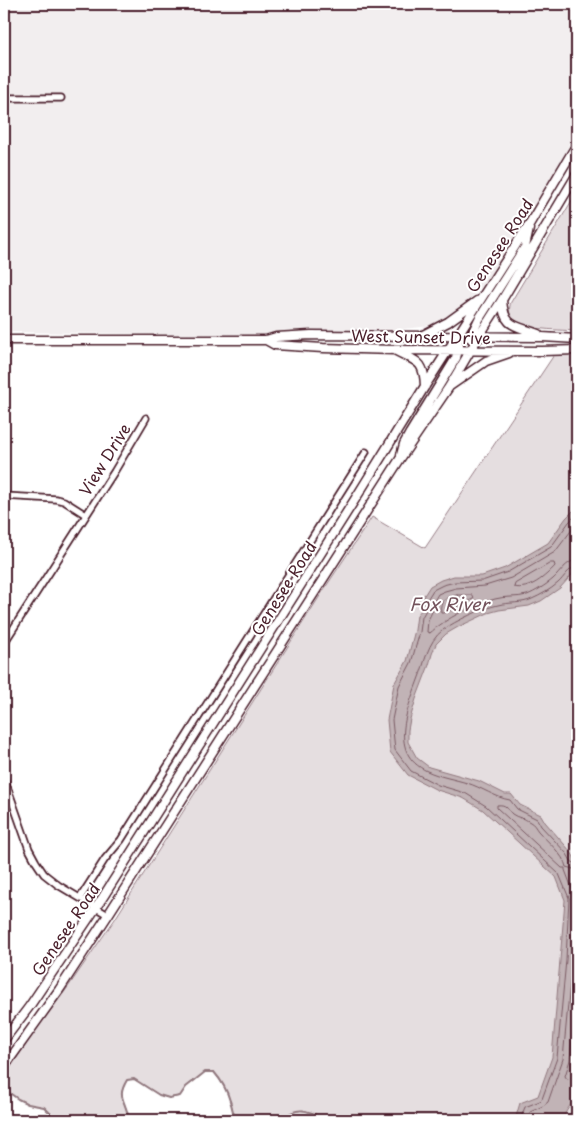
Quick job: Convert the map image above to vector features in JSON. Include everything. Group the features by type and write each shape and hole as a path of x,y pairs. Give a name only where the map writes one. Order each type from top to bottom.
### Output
{"main road":[{"name":"Genesee Road","path":"4,1040 29,1007 96,908 530,223 577,144"},
{"name":"Genesee Road","path":"4,1067 59,990 400,459 449,387 471,350 474,336 502,300 577,174"},
{"path":"474,336 479,319 525,247 530,223"},
{"path":"422,335 448,322 481,298"},
{"path":"502,300 503,311 507,321 542,336"},
{"name":"West Sunset Drive","path":"4,340 266,340 276,337 311,335 542,336 577,339"},
{"path":"400,459 404,444 452,366 458,350 459,340 457,336"},
{"name":"West Sunset Drive","path":"266,340 275,345 324,348 577,350"},
{"path":"395,350 420,364 424,373 425,386"},
{"path":"449,387 486,361 518,350"}],"street":[{"path":"4,98 60,98"},
{"name":"View Drive","path":"4,643 114,472 146,418"},
{"name":"Genesee Road","path":"80,898 105,859 121,840 366,452"},
{"path":"4,496 56,499 64,501 86,516"},
{"path":"4,778 30,849 44,874 58,885 108,915"}],"shaded area":[{"path":"4,4 577,4 577,132 558,168 488,280 456,313 441,322 422,327 376,332 306,334 4,332"},
{"path":"577,192 577,331 544,329 519,324 511,317 509,309 511,302"},
{"path":"577,353 577,1120 322,1120 320,1116 303,1110 293,1112 278,1120 237,1120 227,1093 214,1072 205,1072 186,1087 180,1096 169,1098 159,1095 134,1079 127,1080 122,1090 122,1098 128,1115 124,1120 57,1120 44,1107 28,1104 4,1089 4,1077 115,919 372,517 425,548 554,355"}],"water":[{"name":"Fox River","path":"577,507 577,569 560,588 541,601 529,606 488,613 446,634 436,644 432,654 416,699 408,730 408,742 417,758 429,767 479,781 505,794 511,794 520,805 541,815 577,862 577,1090 574,1099 561,1120 515,1120 520,1103 538,1096 552,1057 565,900 556,877 483,810 463,798 437,790 408,775 390,752 387,720 394,684 407,661 417,615 422,609 423,597 430,586 454,576 482,576 505,568 548,543 566,518"}],"waterway":[{"path":"124,1120 128,1115 122,1098 122,1090 127,1080 134,1079 159,1095 169,1098 180,1096 186,1087 205,1072 214,1072 221,1082 237,1120"},
{"path":"4,1089 28,1104 44,1107 57,1120"},
{"path":"278,1120 298,1111 307,1111 317,1115 322,1120"}]}
